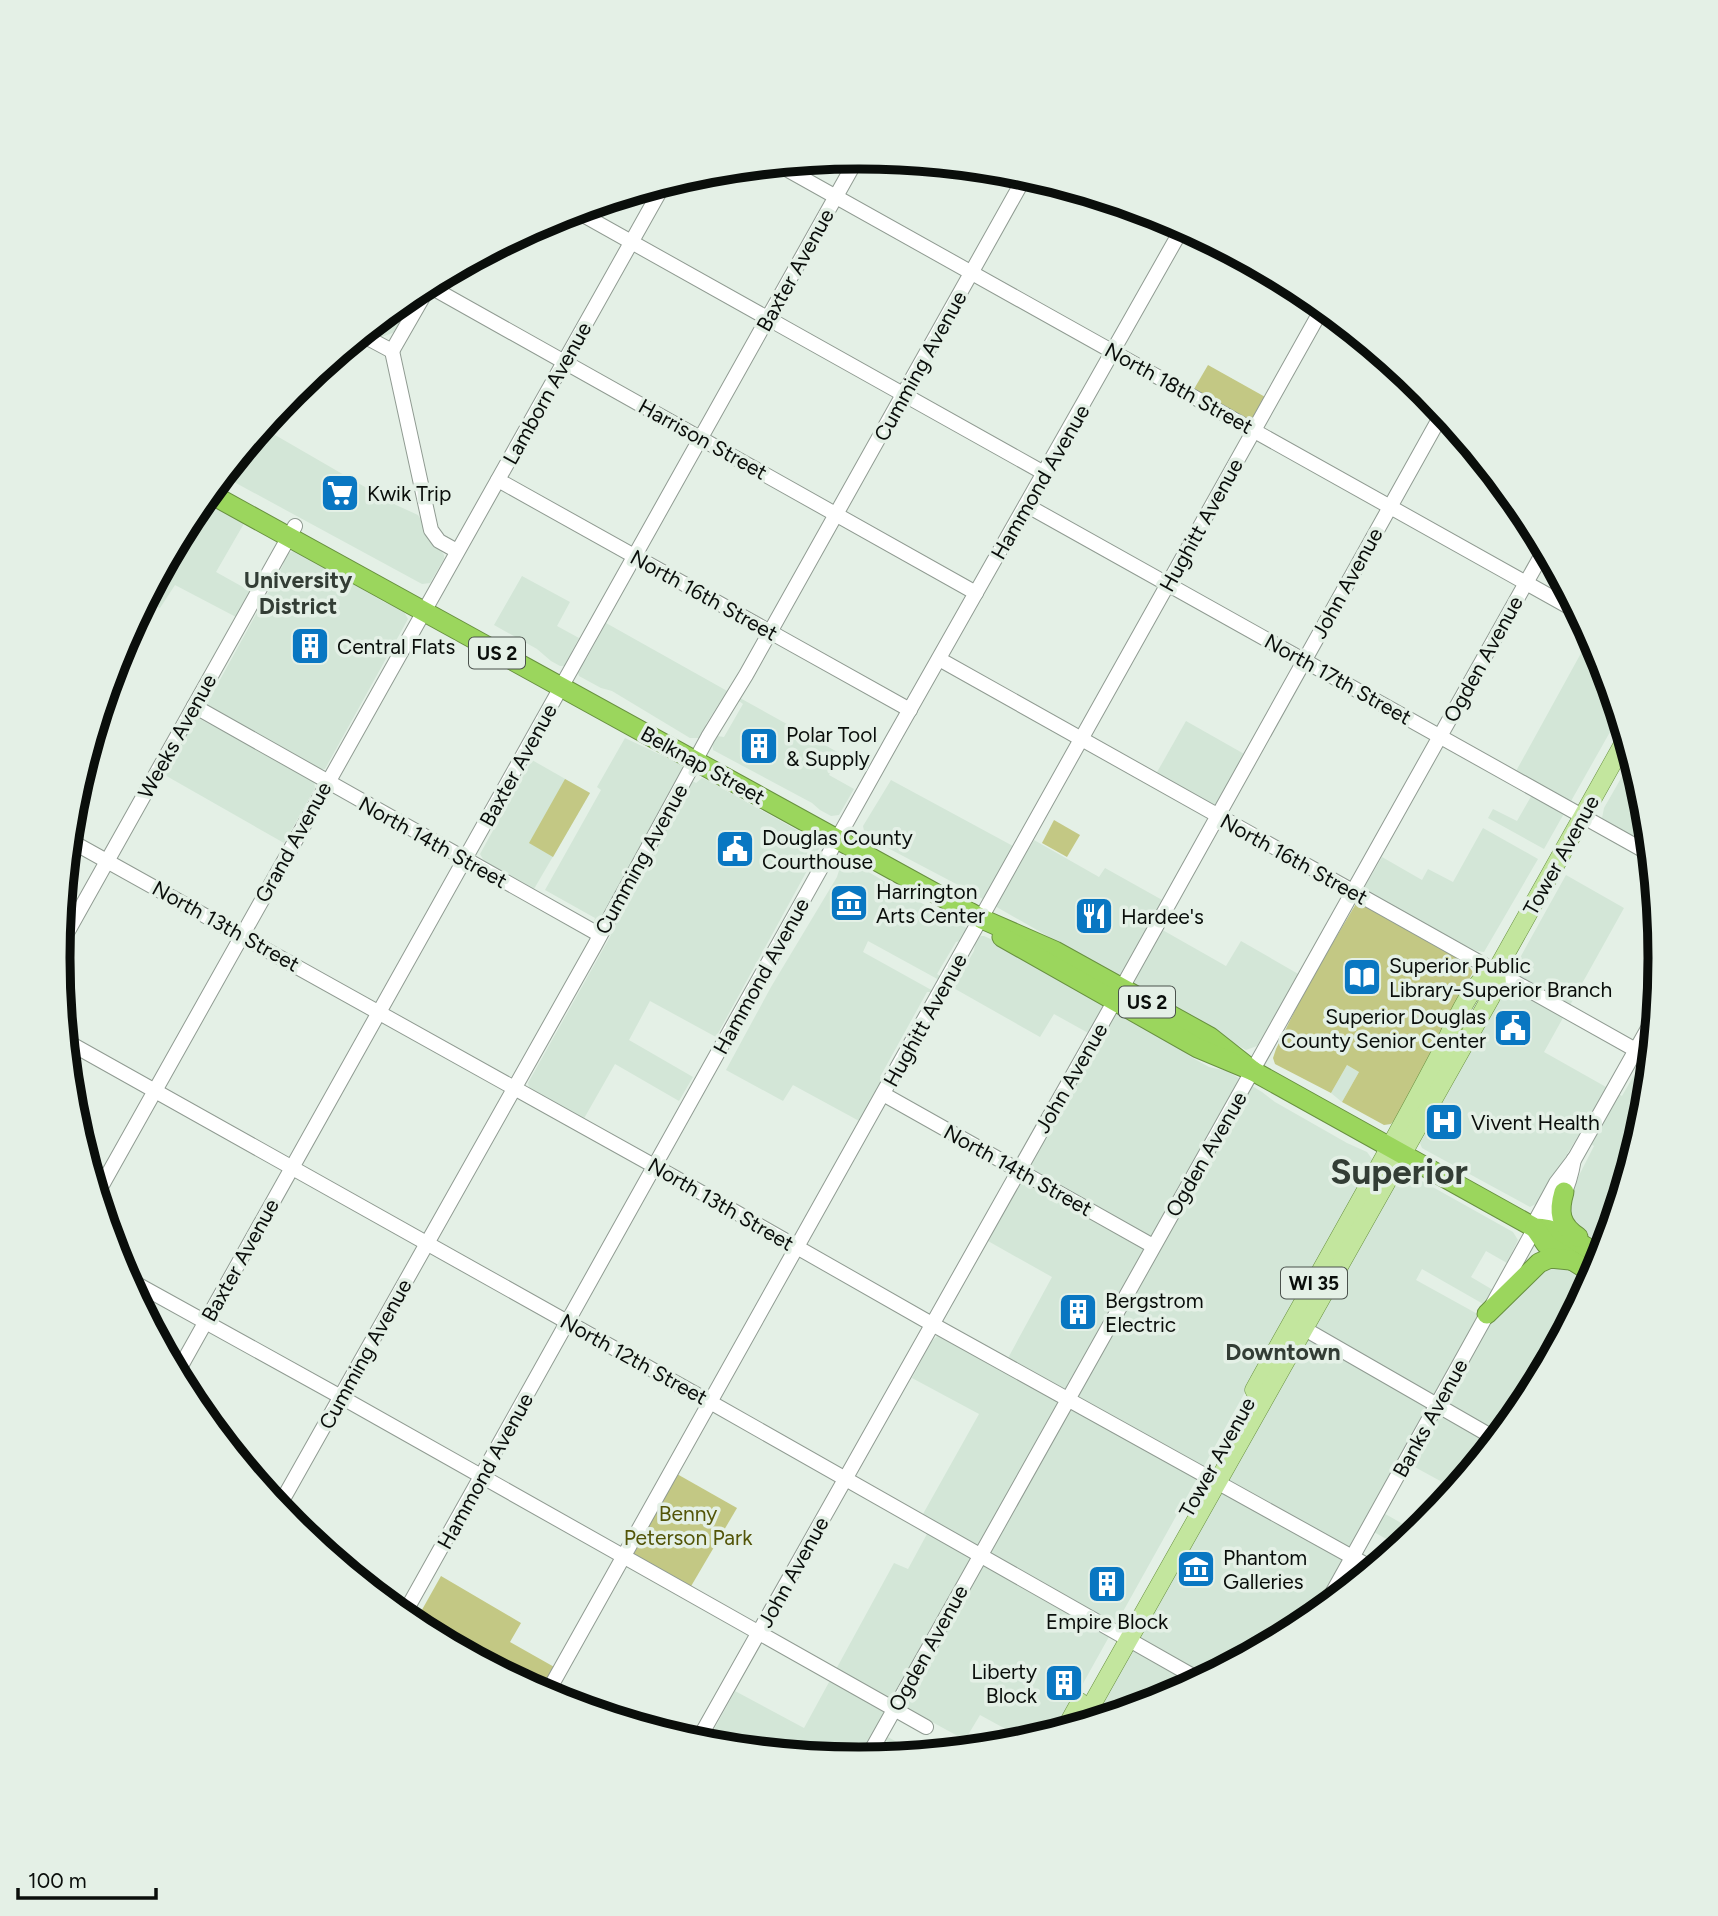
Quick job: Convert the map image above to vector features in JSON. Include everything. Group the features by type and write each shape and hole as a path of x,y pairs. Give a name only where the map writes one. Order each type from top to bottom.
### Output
{"highway":[{"name":"Belknap Street","path":"226,487 292,531 425,607 556,674 566,687 695,760 982,919 1047,947 1118,995 1210,1037 1253,1071 1535,1228"},
{"name":"Belknap Street","path":"219,498 292,531"},
{"path":"1564,1192 1560,1212 1563,1222 1593,1247"},
{"name":"US 2","path":"1535,1228 1554,1230 1592,1249"},
{"name":"US 2","path":"1535,1228 1544,1242 1584,1268"},
{"path":"1487,1314 1539,1263 1554,1258 1570,1260"}],"main road":[{"name":"Tower Avenue","path":"1086,1713 1123,1637 1211,1478 1317,1276 1496,989 1496,971 1620,750"},
{"name":"Tower Avenue","path":"1211,1478 1303,1328 1395,1150"},
{"path":"1303,1328 1300,1320 1313,1295 1317,1276"},
{"name":"Tower Avenue","path":"1072,1717 1123,1637"}],"street":[{"name":"Baxter Avenue","path":"183,1363 464,859 566,687 634,556 851,169"},
{"name":"North 18th Street","path":"793,172 1565,605"},
{"name":"Cumming Avenue","path":"284,1497 515,1088 695,760 770,632 1020,186"},
{"name":"Lamborn Avenue","path":"425,607 658,195"},
{"path":"588,217 1044,473"},
{"name":"Hammond Avenue","path":"409,1605 1178,237"},
{"name":"Harrison Street","path":"440,290 976,593"},
{"path":"419,303 392,351 431,530 439,541 457,551"},
{"name":"Hughitt Avenue","path":"552,1685 1318,317"},
{"path":"370,339 392,351"},
{"name":"John Avenue","path":"703,1732 1437,422"},
{"name":"North 16th Street","path":"498,480 910,710"},
{"name":"North 17th Street","path":"1027,505 1640,849"},
{"name":"Weeks Avenue","path":"71,925 292,531"},
{"name":"Ogden Avenue","path":"873,1746 1539,559"},
{"name":"Grand Avenue","path":"103,1183 425,607"},
{"name":"North 16th Street","path":"939,659 1642,1053"},
{"name":"North 14th Street","path":"194,706 600,935"},
{"name":"North 13th Street","path":"79,845 1364,1564"},
{"name":"Banks Avenue","path":"1336,1586 1535,1228 1537,1218 1553,1188 1574,1158 1643,1036"},
{"name":"North 12th Street","path":"76,1046 1190,1674"},
{"name":"North 14th Street","path":"883,1094 1153,1246"},
{"name":"Banks Avenue","path":"1535,1228 1548,1221 1572,1175 1574,1158"},
{"path":"142,1287 926,1727"},
{"path":"1303,1328 1488,1434"}],"shaded area":[{"path":"407,312 395,332 379,338 374,336"},
{"path":"271,433 418,515 444,555 430,583 422,584 231,480"},
{"path":"215,503 246,520 216,572 250,591 236,617 175,585 160,608 154,606 146,621 176,563"},
{"path":"295,550 384,602 403,610 408,619 325,769 320,769 205,707 283,565 285,555"},
{"path":"522,576 570,602 557,626 579,638 565,666 551,661 537,649 494,625"},
{"path":"606,623 729,692 706,724 702,738 690,738 612,691 579,676 577,670 587,658"},
{"path":"1584,647 1613,727 1544,849 1488,818 1493,809 1517,821 1537,786 1515,773"},
{"path":"740,698 841,754 829,775 854,789 839,815 831,816 713,750 712,741 717,736 724,737 743,704 739,701"},
{"path":"196,717 314,780 315,788 284,843 163,774"},
{"path":"1186,721 1246,755 1215,806 1156,774"},
{"path":"625,738 680,764 684,769 682,775 696,783 702,778 707,780 815,840 820,847 716,1037 650,1001 629,1040 693,1077 679,1101 615,1064 582,1122 530,1092 528,1083 611,935 593,924 595,918 545,890 601,790 597,787"},
{"path":"532,760 590,793 534,889 484,861 480,854"},
{"path":"1625,771 1639,842 1602,818 1604,808"},
{"path":"891,780 1026,853 1034,840 1099,877 1105,868 1164,901 1152,924 1226,966 1241,941 1300,975 1257,1046 1246,1050 960,886 865,836 863,826"},
{"path":"1483,828 1538,859 1484,952 1442,934 1363,890 1382,857 1422,880 1428,869 1453,882"},
{"path":"848,860 942,915 963,924 968,931 963,940 956,942 937,974 943,978 941,981 868,941 863,952 935,992 927,992 880,1077 885,1080 861,1122 793,1085 783,1101 726,1070 771,987 837,877 841,864"},
{"path":"1566,875 1624,908 1544,1052 1622,1096 1640,1068 1621,1162 1596,1240 1569,1223 1567,1199 1594,1146 1578,1136 1538,1203 1530,1207 1422,1148 1420,1143 1502,996 1508,989 1520,992 1526,980 1518,975 1516,965"},
{"path":"981,936 995,941 1014,955 1102,1003 1104,1008 1090,1034 1054,1014 1040,1037 950,986 957,980 974,951 976,939"},
{"path":"1119,1013 1209,1067 1227,1071 1275,1102 1367,1152 1372,1164 1063,1720 1012,1732 980,1715 964,1740 892,1700 875,1730 903,1745 807,1745 712,1733 735,1691 804,1728 894,1563 908,1569 934,1521 923,1514 979,1414 912,1378 931,1342 938,1335 1001,1371 1052,1277 988,1241 1112,1016"},
{"path":"1347,1065 1359,1072 1342,1102 1331,1093"},
{"path":"1405,1174 1413,1176 1513,1232 1518,1240 1507,1263 1486,1251 1471,1277 1493,1290 1485,1305 1422,1269 1416,1280 1492,1322 1503,1305 1538,1269 1558,1265 1580,1278 1542,1353 1485,1438 1446,1484 1400,1459 1373,1507 1406,1526 1390,1541 1363,1526 1342,1562 1356,1570 1339,1584 1254,1641 1208,1666 1161,1687 1096,1710 1398,1177"}],"green space":[{"path":"1208,365 1267,398 1253,420 1194,389"},
{"path":"565,779 590,793 553,857 529,843"},
{"path":"1054,820 1080,835 1067,857 1042,843"},
{"path":"1357,902 1466,963 1473,972 1397,1117 1391,1124 1384,1125 1342,1102 1359,1072 1347,1065 1331,1093 1275,1064 1273,1058 1306,988"},
{"name":"Benny Peterson Park","path":"677,1474 737,1508 690,1588 634,1556"},
{"path":"441,1576 521,1623 510,1642 556,1668 548,1683 464,1641 420,1613"}],"place":[{"name":"Kwik Trip","path":"340,493"},
{"name":"Central Flats","path":"310,646"},
{"name":"Polar Tool & Supply","path":"759,746"},
{"name":"Douglas County Courthouse","path":"735,849"},
{"name":"Harrington Arts Center","path":"849,903"},
{"name":"Hardee's","path":"1094,916"},
{"name":"Superior Public Library-Superior Branch","path":"1362,977"},
{"name":"Superior Douglas County Senior Center","path":"1513,1028"},
{"name":"Vivent Health","path":"1444,1122"},
{"name":"Bergstrom Electric","path":"1078,1312"},
{"name":"Phantom Galleries","path":"1196,1569"},
{"name":"Empire Block","path":"1107,1584"},
{"name":"Liberty Block","path":"1064,1683"}],"district":[{"name":"University District","path":"298,593"},
{"name":"Superior","path":"1399,1172"},
{"name":"Downtown","path":"1283,1352"}]}
